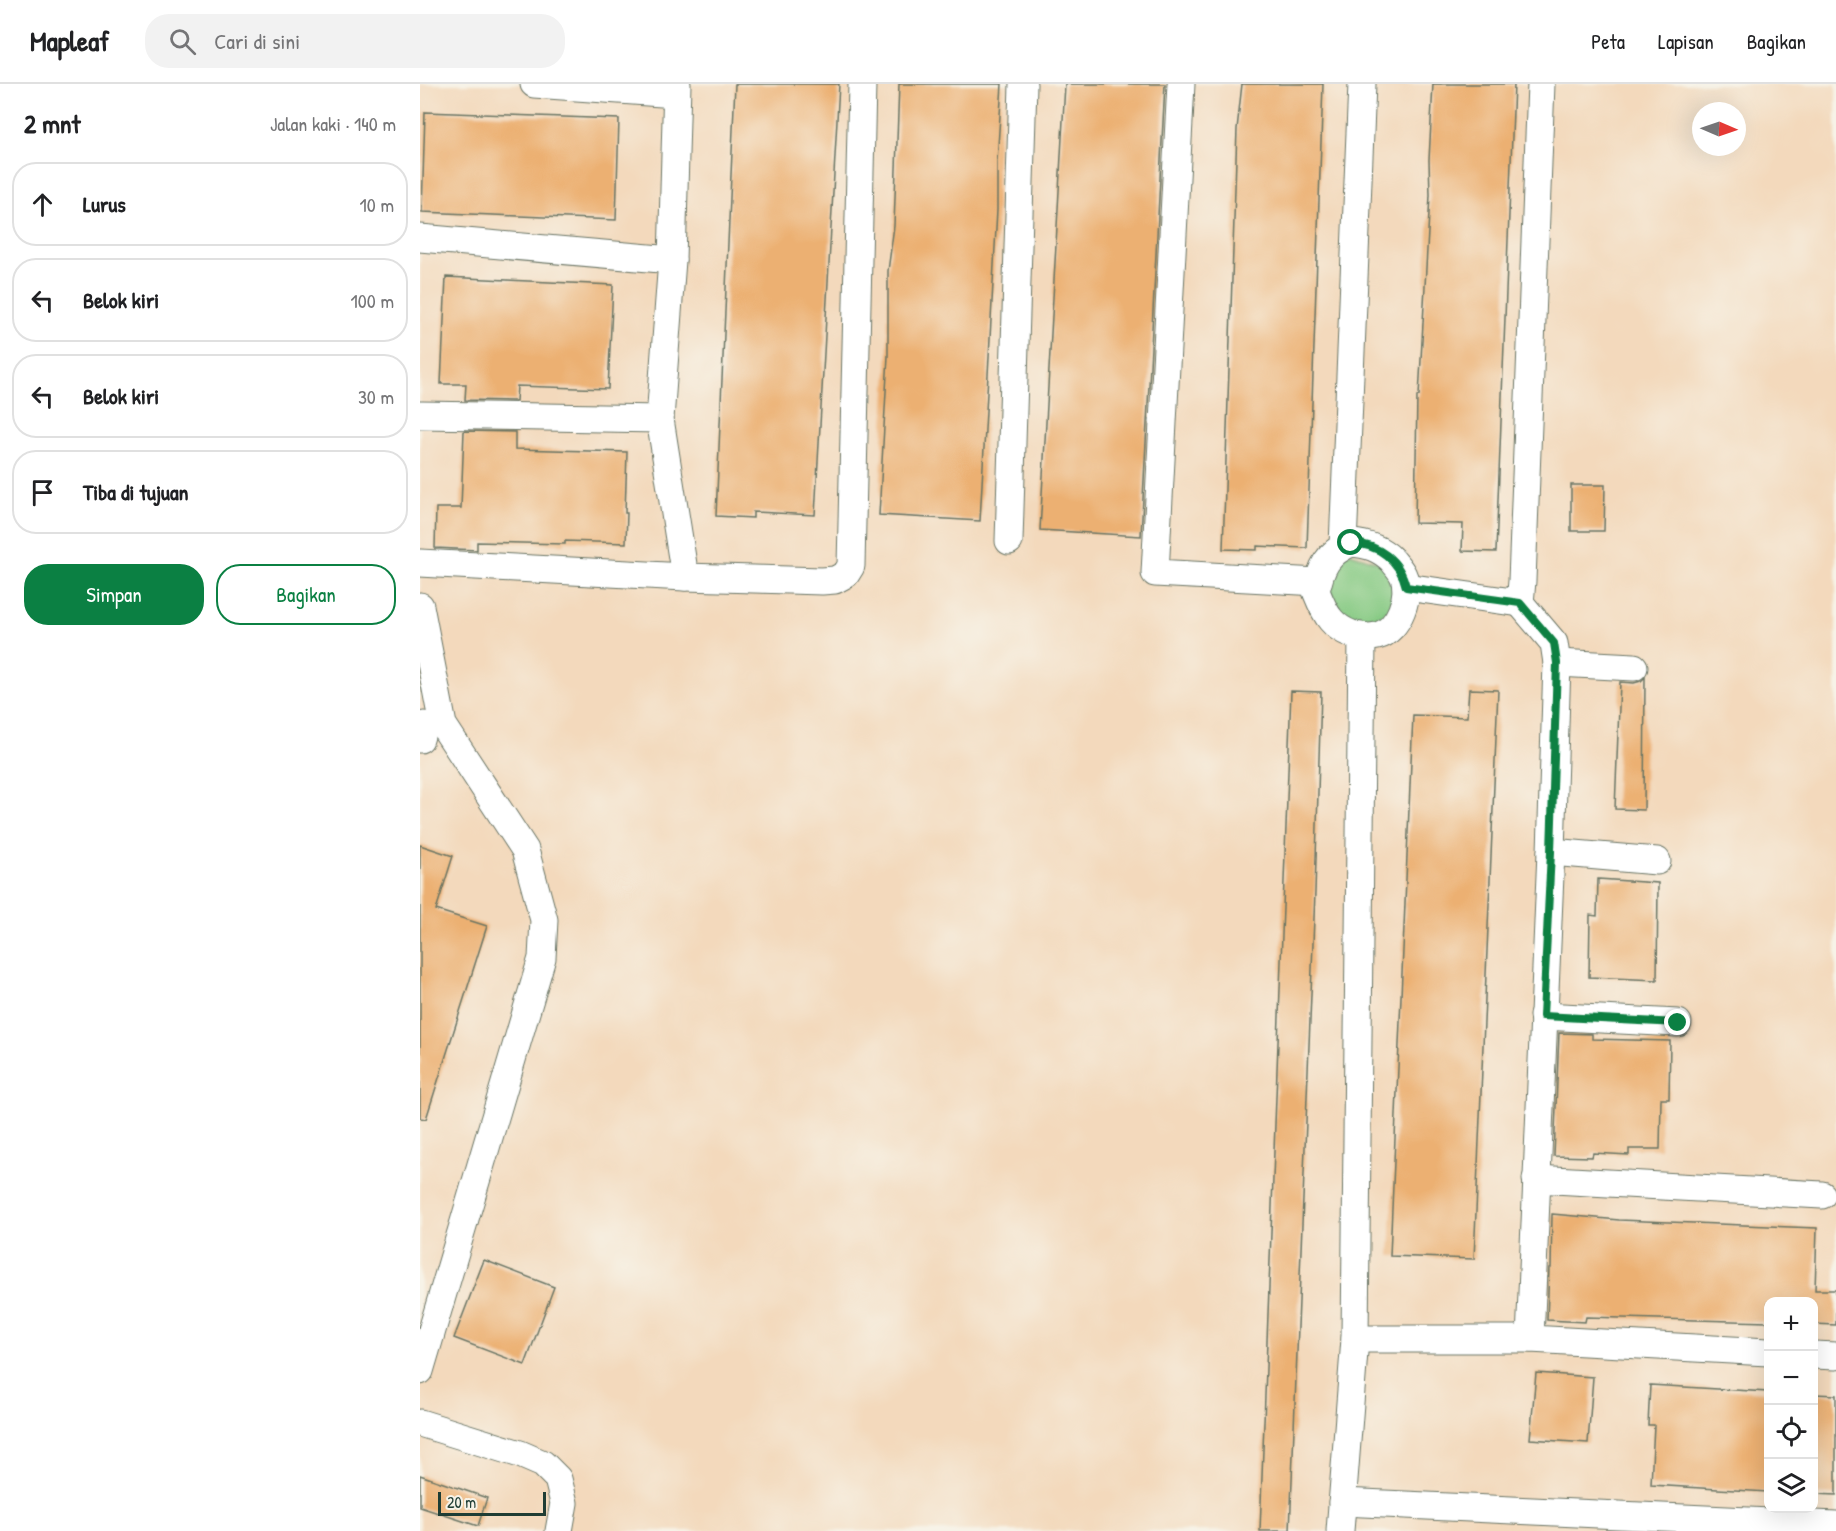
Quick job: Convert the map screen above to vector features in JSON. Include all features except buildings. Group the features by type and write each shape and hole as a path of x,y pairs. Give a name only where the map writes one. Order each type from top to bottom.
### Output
{"street":[{"path":"534,84 676,89 672,260 660,418 685,577"},
{"path":"420,562 685,577 836,580 846,574 851,566 862,84"},
{"path":"1009,541 1023,84"},
{"path":"1181,84 1155,573 1318,582"},
{"path":"1343,546 1362,84"},
{"path":"1520,603 1541,84"},
{"path":"420,238 672,260"},
{"path":"420,415 660,418"},
{"path":"1351,543 1374,547 1400,569 1406,587 1402,611 1392,626 1378,636 1362,636 1346,632 1331,620 1316,591 1318,582 1321,571 1338,549 1351,543"},
{"path":"1406,587 1520,603 1554,643 1557,663 1551,852 1530,1339"},
{"path":"420,606 427,728 525,850 544,920 543,949 539,970 420,1371"},
{"path":"1340,1531 1355,1339 1362,636"},
{"path":"1557,663 1635,667"},
{"path":"1551,852 1657,861"},
{"path":"1543,1016 1678,1023"},
{"path":"1536,1179 1822,1195"},
{"path":"1355,1339 1530,1339 1764,1352"},
{"path":"1818,1355 1836,1356"},
{"path":"420,1423 520,1454 543,1464 558,1479 564,1503 559,1531"},
{"path":"1342,1502 1521,1521 1689,1525 1836,1525"}],"green space":[{"path":"1338,549 1400,569 1392,626 1346,632 1321,571"}],"route":[{"path":"1351,543 1374,547 1381,551 1400,569 1406,587 1520,603 1554,643 1557,663 1543,1016 1678,1023"}]}
